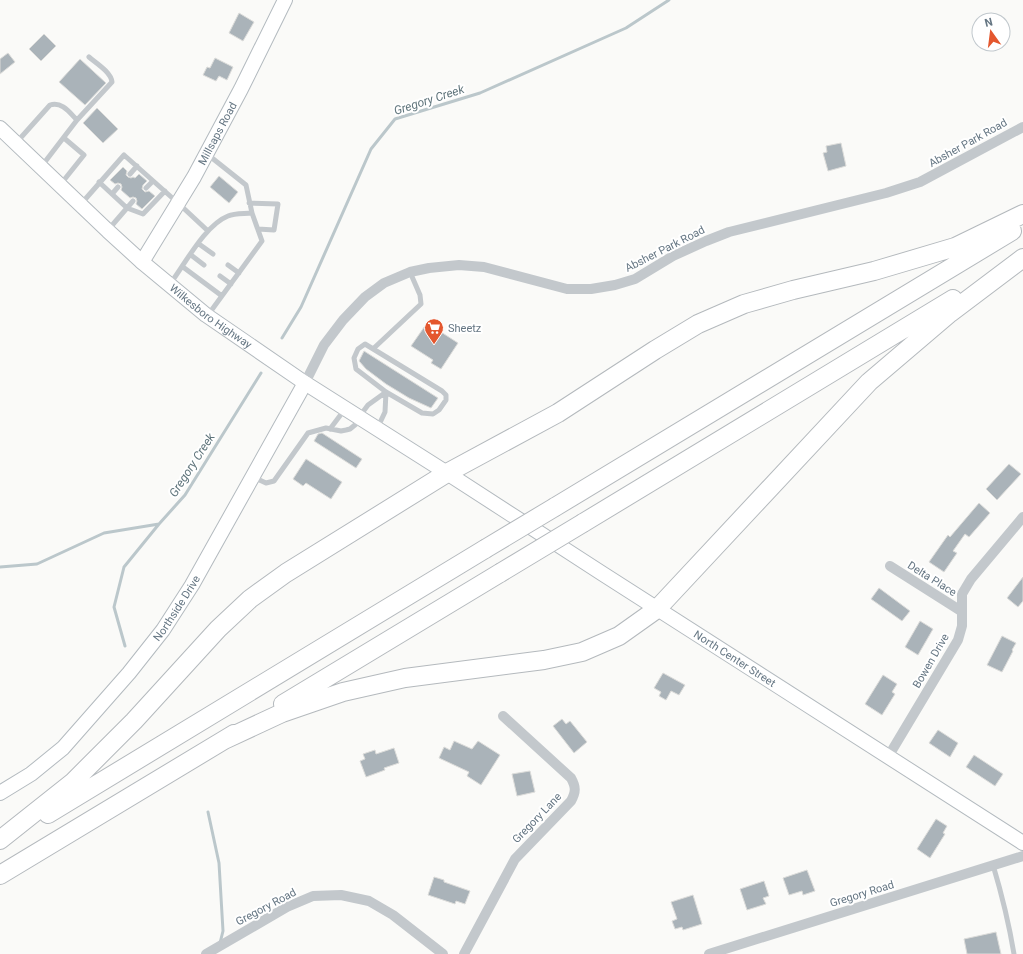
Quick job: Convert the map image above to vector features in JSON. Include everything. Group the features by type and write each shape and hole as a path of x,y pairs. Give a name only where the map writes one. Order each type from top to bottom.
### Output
{"highway":[{"path":"0,840 73,782 134,722 218,629 250,598 286,572 447,473 558,412 698,324 744,304 792,290 874,271 955,246 1023,214"},
{"path":"0,843 1023,224"},
{"path":"0,875 1023,258"},
{"path":"224,740 282,713 343,692 405,678 544,660 582,652 619,636 657,608 869,382 950,313 1023,258"}],"main road":[{"name":"Millsaps Road","path":"142,262 207,154 241,90 285,0"},
{"name":"Wilkesboro Highway","path":"0,128 80,206 142,262 208,316 305,383 447,473"},
{"name":"Northside Drive","path":"0,793 31,774 63,748 129,673 163,630 187,591 305,383"},
{"name":"North Center Street","path":"447,473 1023,843"}],"street":[{"name":"Absher Park Road","path":"305,383 324,345 343,320 365,297 384,284 410,272 429,268 459,265 484,267 567,289 615,285 635,278 673,256 729,232 886,194 920,182 1023,127"},
{"name":"Bowen Drive","path":"888,757 958,640 962,626 962,594 971,579 1023,517"},
{"name":"Delta Place","path":"890,566 961,611"},
{"name":"Gregory Lane","path":"464,954 515,859 576,794 575,785 571,778 503,716"},
{"name":"Gregory Road","path":"708,954 1023,856"},
{"name":"Gregory Road","path":"206,954 287,907 313,896 341,894 369,901 393,915 444,954"}],"lane":[{"path":"40,168 78,120 112,82 112,78 106,71 89,57"},
{"path":"16,144 50,105 54,103 60,104 78,120"},
{"path":"60,186 84,155 64,138"},
{"path":"207,154 246,185 249,203 262,241 208,316"},
{"path":"80,206 99,182 124,155 208,231"},
{"path":"130,174 137,166"},
{"path":"146,188 153,181"},
{"path":"99,182 127,208 143,214 165,191"},
{"path":"112,194 118,187"},
{"path":"108,231 133,201"},
{"path":"249,203 278,204 274,230 258,229"},
{"path":"170,285 208,231 218,221 230,215 252,213"},
{"path":"199,244 213,254"},
{"path":"190,255 204,265"},
{"path":"228,265 239,273"},
{"path":"183,267 222,296"},
{"path":"374,348 421,304 420,295 410,272"},
{"path":"220,276 231,284"},
{"path":"366,344 442,391 446,395 446,400 439,410 433,414 422,413 386,392 356,369 354,358 358,349 366,344"},
{"path":"252,477 266,483 274,481 308,433 320,429 330,428 341,431 350,429 360,418 368,405 386,392"},
{"path":"377,430 385,412 386,392"},
{"path":"330,428 345,408"},
{"path":"993,865 1003,896 1014,954"}],"building":[{"path":"239,13 254,22 243,41 229,33"},
{"path":"44,34 56,46 41,61 29,49"},
{"path":"8,53 15,62 0,74 0,59"},
{"path":"215,58 233,67 227,80 219,76 216,81 203,75 207,67 210,68"},
{"path":"80,59 106,83 85,105 59,82"},
{"path":"97,108 118,129 103,143 83,123"},
{"path":"841,143 846,166 828,171 823,153 827,152 826,146"},
{"path":"123,167 127,171 126,175 128,177 135,178 139,174 147,181 143,185 142,189 145,192 149,191 155,196 142,209 136,204 136,198 130,198 121,190 121,184 115,184 110,180"},
{"path":"219,176 238,192 229,203 210,187"},
{"name":"Sheetz","path":"427,323 458,343 441,369 431,363 433,360 411,346"},
{"path":"364,351 438,398 431,408 409,398 386,384 366,369 359,361"},
{"path":"322,433 362,459 356,468 314,441 318,434"},
{"path":"306,459 342,482 331,499 306,483 303,486 293,479"},
{"path":"1009,464 1021,474 997,500 986,489"},
{"path":"979,503 990,513 969,537 965,534 953,551 957,553 944,572 929,562 948,535 950,537"},
{"path":"1023,577 1023,601 1018,607 1007,598"},
{"path":"879,588 910,611 902,621 871,599"},
{"path":"920,621 933,629 918,655 905,647"},
{"path":"1002,636 1016,643 1002,672 987,665"},
{"path":"663,673 685,685 679,695 671,691 666,700 659,696 661,692 654,688"},
{"path":"883,675 897,684 892,692 895,694 882,715 865,704"},
{"path":"562,719 566,724 570,721 587,742 574,753 553,726"},
{"path":"938,730 958,743 950,757 929,743"},
{"path":"454,741 472,749 478,741 500,755 481,785 467,776 469,772 439,758 444,747 450,750"},
{"path":"394,748 399,763 384,768 385,770 366,777 360,761 365,759 363,754 375,750 376,754"},
{"path":"974,755 1003,774 995,786 966,767"},
{"path":"530,771 535,792 517,796 512,774"},
{"path":"936,819 947,826 943,833 945,834 930,858 917,849"},
{"path":"807,870 815,891 803,895 802,891 789,895 783,878"},
{"path":"434,877 470,891 465,904 456,901 455,904 428,895"},
{"path":"764,881 769,896 763,898 766,904 747,910 740,889"},
{"path":"693,895 702,924 683,930 682,927 675,929 672,921 677,919 671,902"},
{"path":"996,932 1001,954 967,954 964,939"}],"waterway":[{"name":"Gregory Creek","path":"282,338 301,307 371,149 395,119 480,93 626,28 669,0"},
{"name":"Gregory Creek","path":"0,567 37,564 104,533 159,524 185,495 261,373"},
{"path":"125,646 114,607 124,567 159,524"},
{"path":"208,812 219,863 223,931 220,943"}],"place":[{"name":"Sheetz","path":"434,345"}]}
